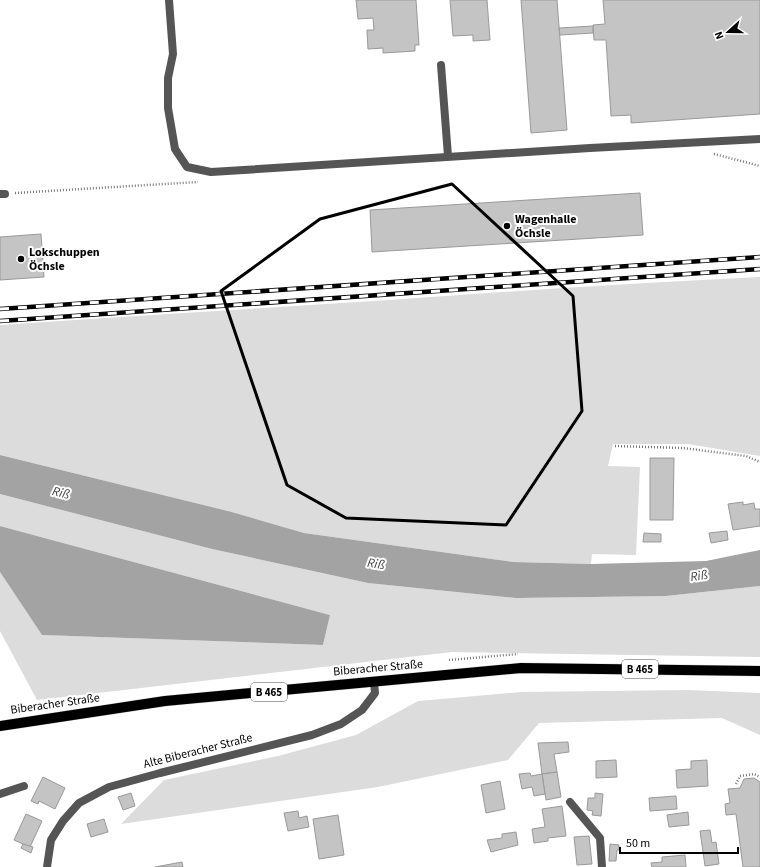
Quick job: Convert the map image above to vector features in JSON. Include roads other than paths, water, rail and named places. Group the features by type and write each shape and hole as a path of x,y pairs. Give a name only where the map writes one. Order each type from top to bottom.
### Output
{"main road":[{"name":"Biberacher Straße","path":"0,726 165,701 521,668 760,671"}],"street":[{"path":"169,0 173,54 168,78 168,108 175,149 186,167 211,172 448,156 760,140"},
{"path":"441,65 448,156"},
{"name":"Alte Biberacher Straße","path":"47,867 52,840 63,821 79,803 109,787 312,736 341,724 362,710 375,694 374,682"},
{"path":"0,794 24,786"},
{"path":"570,802 600,838 602,867"}],"water":[{"name":"Riß","path":"0,455 232,512 304,533 513,562 591,564 706,561 760,550 760,586 666,596 516,598 368,583 212,549 0,494"},
{"path":"0,526 330,615 323,645 42,635 0,572"}],"railway":[{"path":"0,309 760,257"},
{"path":"0,321 760,269"}],"place":[{"name":"Wagenhalle Öchsle","path":"507,226"},
{"name":"Lokschuppen Öchsle","path":"21,259"}]}
